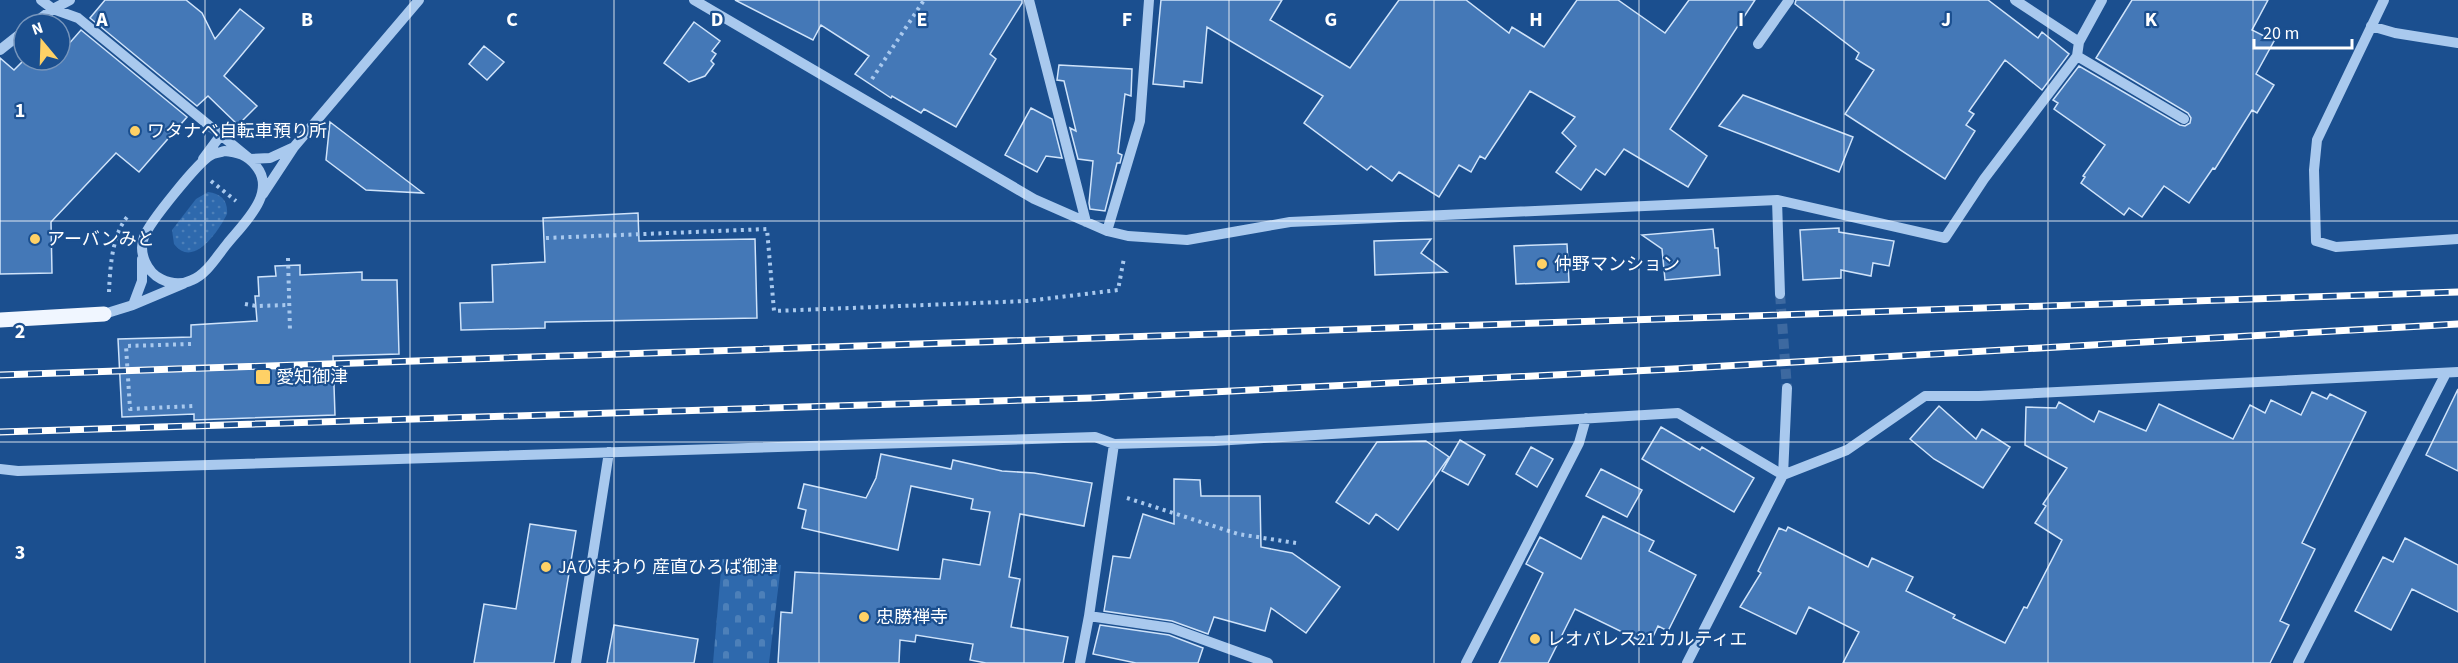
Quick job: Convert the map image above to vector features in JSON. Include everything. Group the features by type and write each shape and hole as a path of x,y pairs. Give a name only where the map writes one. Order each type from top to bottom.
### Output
{"main road":[{"path":"0,320 104,314"}],"street":[{"path":"41,0 53,9 78,18 250,159 259,170 263,183 262,197"},
{"path":"49,12 70,0"},
{"path":"104,314 195,280 205,271 251,214 294,147 419,0"},
{"path":"694,0 1034,199 1107,231 1128,237 1186,240 1290,222 1777,200 1945,238 1984,179 2077,56 2079,42 2102,0"},
{"path":"1029,0 1086,222"},
{"path":"1107,231 1140,121 1149,0"},
{"path":"1758,44 1789,0"},
{"path":"2015,0 2079,42"},
{"path":"2384,0 2317,140 2314,170 2316,241 2336,247 2458,239"},
{"path":"2371,26 2395,33 2458,43"},
{"path":"0,50 12,40"},
{"path":"2077,56 2184,118"},
{"path":"133,305 142,280 143,239 150,226 220,136"},
{"path":"198,166 211,155 224,151 238,152 250,159 270,158 294,147"},
{"path":"1777,200 1780,294"},
{"path":"142,252 146,266 155,276 167,282 181,284 195,280"},
{"path":"1783,475 1847,450 1925,396 1979,396 2458,372"},
{"path":"2298,663 2446,373"},
{"path":"1687,663 1783,475 1787,388"},
{"path":"0,469 30,471 1095,437 1114,444 1678,413 1783,475"},
{"path":"1466,663 1579,443 1586,418"},
{"path":"1080,663 1114,444"},
{"path":"576,663 609,452"},
{"path":"1089,616 1171,628 1268,663"}],"path":[{"path":"859,98 924,0"},
{"path":"198,166 251,214"},
{"path":"546,238 767,229 774,311 1027,301 1118,290 1128,237"},
{"path":"288,258 290,331"},
{"path":"245,304 289,305"},
{"path":"191,344 126,346 130,409 193,406"},
{"path":"1106,492 1238,534 1296,543"}],"green space":[{"path":"208,192 223,198 227,214 218,230 204,245 197,250 181,251 174,244 172,230 196,199"},
{"path":"722,559 781,565 769,663 713,663"}],"building":[{"path":"105,0 186,0 202,13 215,39 240,9 264,28 224,76 257,106 238,125 208,96 197,106 90,18"},
{"path":"735,0 1022,0 1022,3 990,54 996,59 956,127 924,109 921,113 892,96 891,98 855,74 869,56 821,25 813,40"},
{"path":"1161,0 1282,0 1270,20 1350,68 1399,0 1466,0 1509,33 1512,27 1544,47 1577,0 1618,0 1665,33 1689,0 1755,0 1670,129 1707,156 1688,187 1624,149 1605,175 1596,169 1581,190 1556,172 1576,146 1562,133 1575,117 1530,91 1485,159 1480,156 1471,172 1459,165 1439,197 1399,172 1392,181 1371,166 1367,170 1304,123 1323,96 1207,27 1202,83 1184,81 1184,87 1153,84"},
{"path":"1796,0 1988,0 2038,38 2042,32 2069,54 2042,90 2005,60 1969,111 1974,114 1966,125 1975,131 1945,179 1845,114 1874,70 1856,59 1859,53 1795,4"},
{"path":"2132,0 2268,0 2252,30 2274,41 2256,74 2274,85 2257,113 2252,110 2215,169 2213,168 2189,203 2164,186 2142,217 2129,208 2124,215 2081,183 2085,177 2083,176 2105,145 2054,109 2058,103 2053,100 2079,66 2180,125 2185,126 2190,123 2191,118 2188,113 2096,58"},
{"path":"694,22 720,41 712,51 716,54 711,61 714,64 705,76 689,82 664,63"},
{"path":"81,30 187,117 139,172 116,153 51,222 52,273 0,274 0,58 12,68 12,72 72,72 72,40"},
{"path":"484,46 504,62 487,80 469,64"},
{"path":"1059,65 1132,69 1131,96 1125,94 1118,153 1122,155 1120,163 1117,163 1105,211 1090,209 1093,161 1078,159 1070,128 1076,131 1064,81 1057,80"},
{"path":"1743,95 1853,137 1839,172 1719,126"},
{"path":"1031,108 1052,119 1062,158 1046,156 1037,172 1005,155"},
{"path":"330,122 423,193 366,190 326,160"},
{"path":"638,213 639,241 755,239 757,318 545,322 545,328 461,330 460,303 493,302 492,265 545,262 543,218"},
{"path":"1839,228 1839,232 1894,241 1889,266 1873,263 1871,276 1841,270 1841,278 1803,280 1800,230"},
{"path":"1713,229 1715,248 1718,248 1720,275 1665,280 1662,249 1642,235"},
{"path":"1431,239 1421,253 1447,272 1375,275 1374,241"},
{"name":"仲野マンション","path":"1567,244 1569,282 1516,284 1514,246"},
{"path":"300,265 300,275 362,272 362,280 397,280 399,354 333,356 335,415 194,420 194,414 122,417 118,339 191,337 191,325 257,321 255,296 259,296 258,277 276,276 275,266"},
{"path":"2458,389 2458,471 2426,455"},
{"path":"2312,392 2327,399 2330,394 2366,412 2302,543 2315,549 2280,621 2289,625 2270,663 1843,663 1859,632 1809,607 1796,634 1740,607 1761,573 1758,571 1779,528 1786,531 1788,527 1868,567 1872,558 1913,577 1906,591 1955,615 1953,618 2005,643 2024,607 2027,608 2062,540 2035,523 2046,506 2043,504 2067,468 2025,445 2026,407 2056,408 2059,402 2094,422 2099,411 2146,431 2159,404 2233,439 2250,405 2265,413 2271,400 2301,415"},
{"path":"1939,406 1976,439 1982,429 2010,447 1983,488 1934,459 1910,439"},
{"path":"1661,427 1700,450 1702,447 1754,478 1734,512 1642,459"},
{"path":"1460,440 1485,455 1468,485 1442,471"},
{"path":"1426,441 1449,457 1398,530 1376,514 1369,524 1336,502 1377,442"},
{"path":"1531,447 1553,459 1537,487 1516,474"},
{"path":"881,454 951,469 953,460 1002,471 1034,473 1092,483 1084,526 1020,514 1009,577 1020,579 1011,627 1068,637 1063,663 986,663 970,660 973,644 916,635 915,642 900,640 899,663 778,663 781,612 792,613 795,572 940,579 943,559 980,565 990,512 971,509 973,499 911,486 898,550 802,528 806,510 798,508 804,484 866,498 876,478"},
{"path":"1601,469 1642,490 1627,517 1586,496"},
{"path":"1174,479 1200,480 1201,496 1260,496 1261,547 1292,553 1340,587 1306,633 1271,608 1265,631 1214,617 1208,634 1172,621 1104,611 1113,556 1130,558 1143,514 1174,524"},
{"path":"1603,516 1654,541 1649,551 1696,575 1668,631 1658,626 1649,645 1575,609 1548,663 1499,663 1543,573 1526,564 1540,537 1581,559"},
{"name":"JAひまわり 産直ひろば御津","path":"530,524 576,531 554,663 474,663 484,604 516,609"},
{"path":"2405,538 2458,565 2458,612 2412,589 2391,630 2355,611 2383,557 2393,562"},
{"path":"614,625 698,639 694,663 607,663"},
{"path":"1100,625 1169,635 1203,648 1198,663 1136,663 1093,654"}],"tunnel":[{"path":"1780,294 1787,388"}],"railway":[{"path":"0,375 2458,292"},
{"path":"0,432 1092,398 1673,369 2458,324"}],"place":[{"name":"ワタナベ自転車預り所","path":"135,131"},
{"name":"アーバンみと","path":"35,239"},
{"name":"仲野マンション","path":"1542,264"},
{"name":"愛知御津","path":"263,377"},
{"name":"JAひまわり 産直ひろば御津","path":"546,567"},
{"name":"忠勝禅寺","path":"864,617"},
{"name":"レオパレス21 カルティエ","path":"1535,639"}]}
